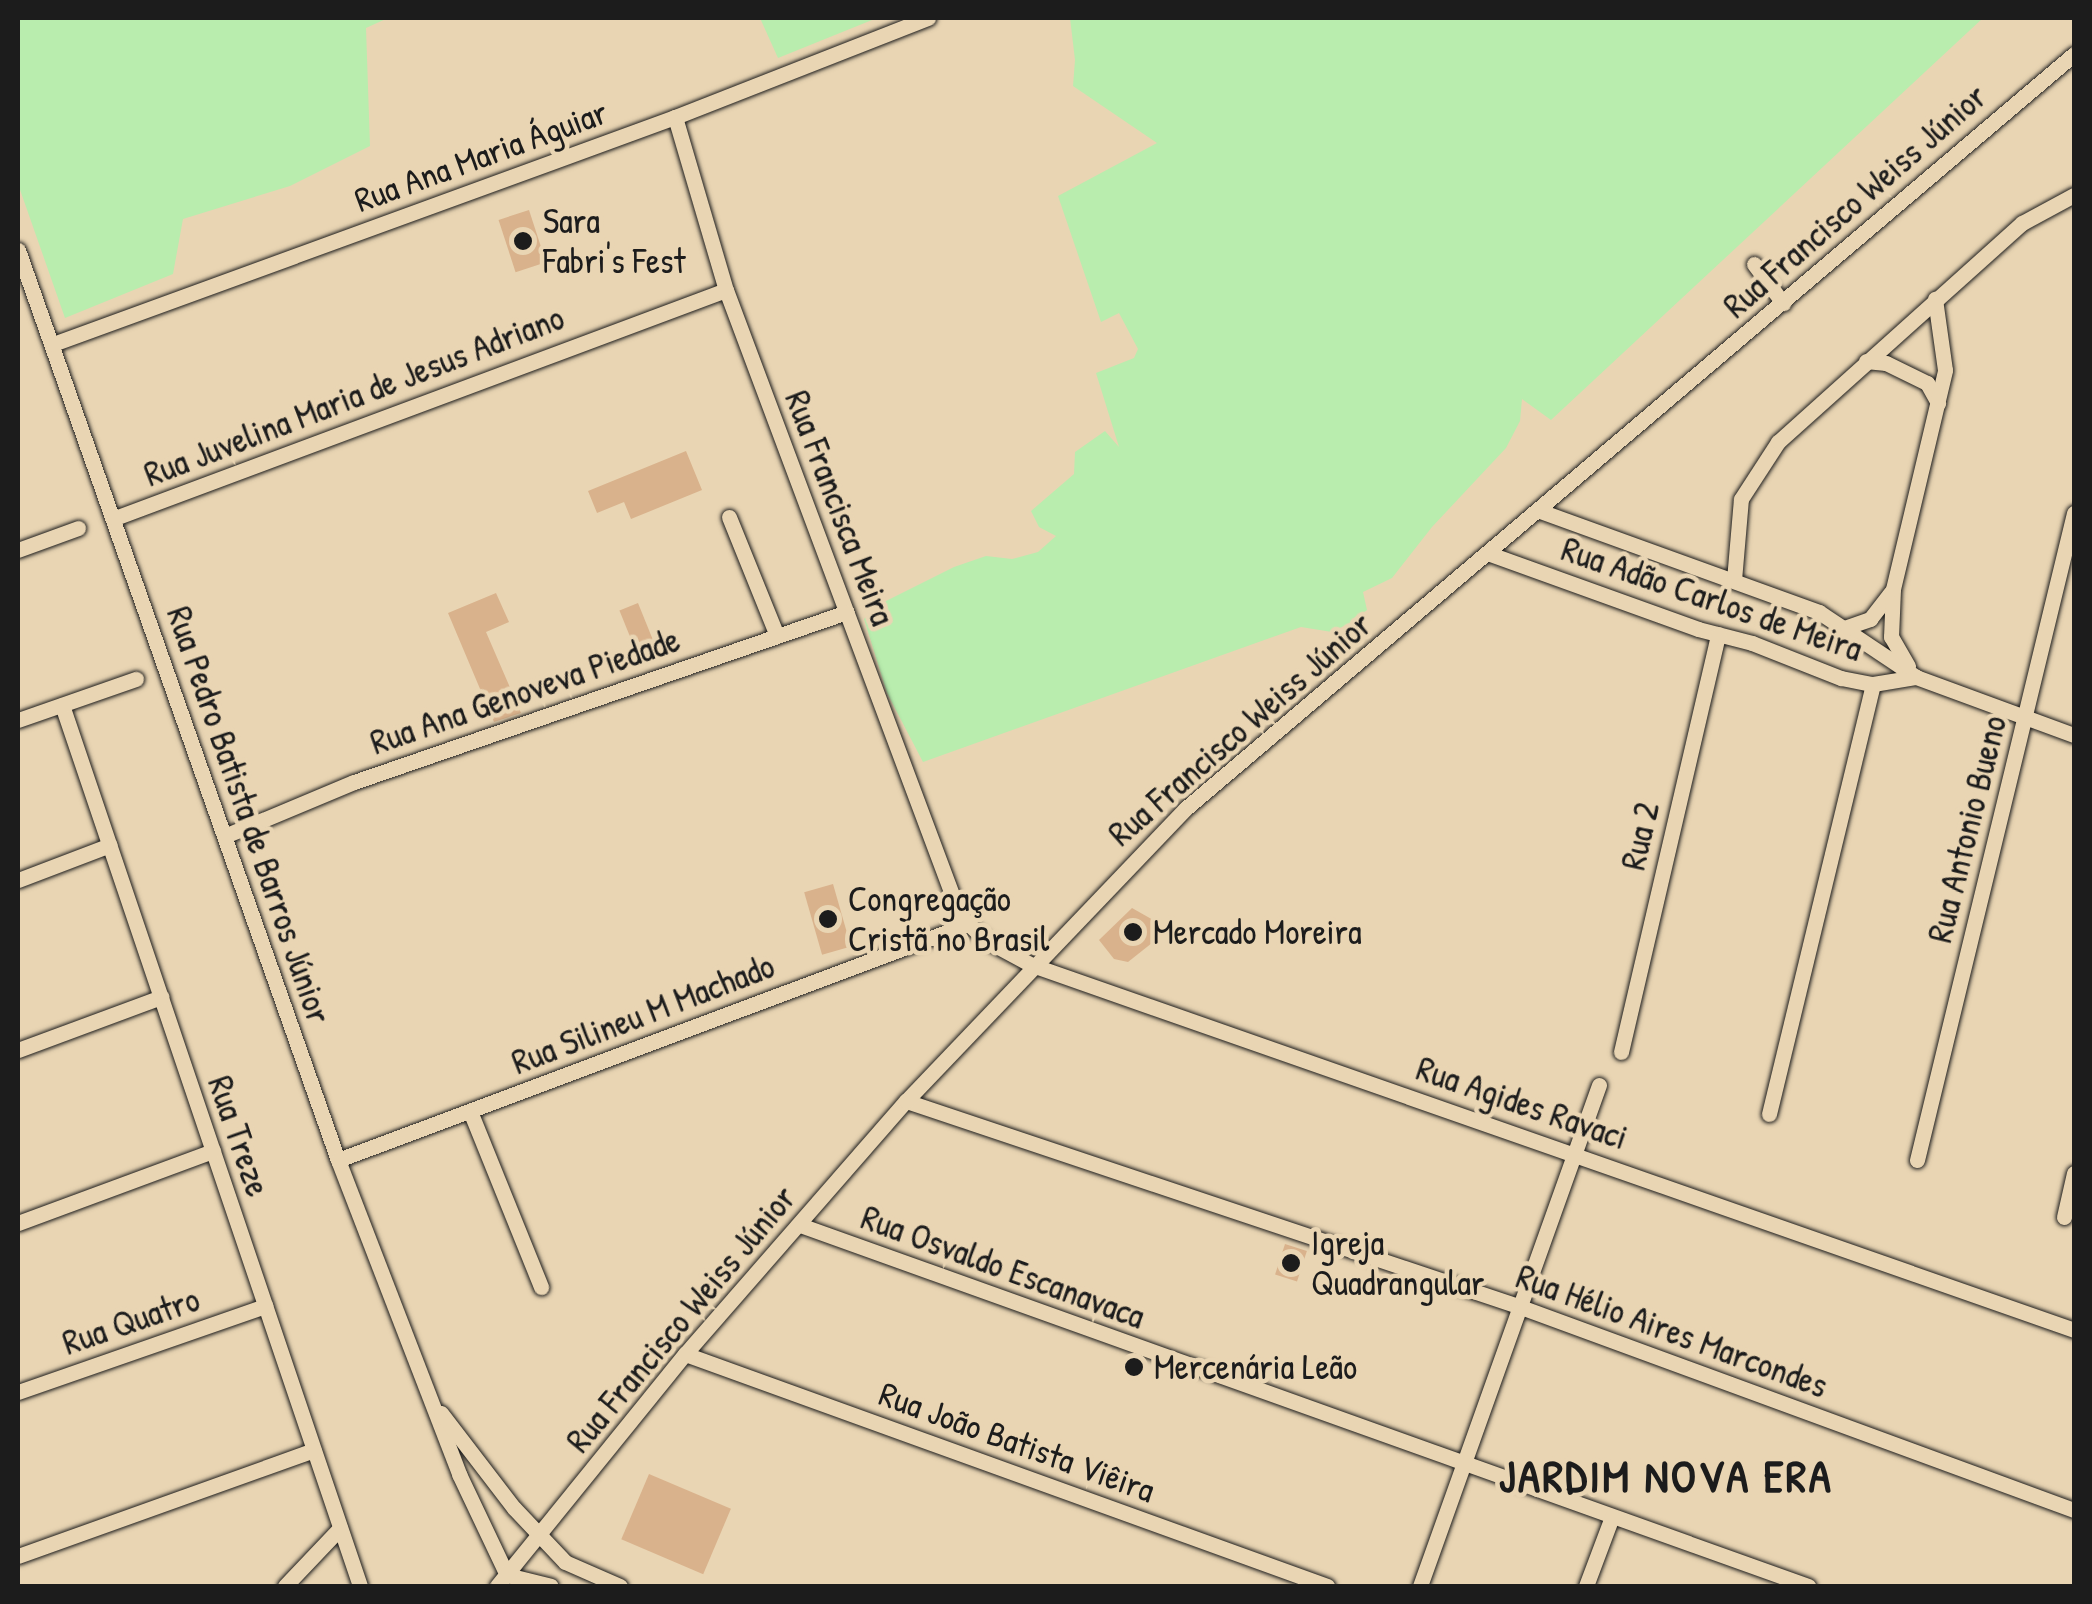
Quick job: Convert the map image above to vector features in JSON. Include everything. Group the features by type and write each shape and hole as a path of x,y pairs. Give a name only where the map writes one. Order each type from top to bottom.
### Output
{"street":[{"name":"Rua Ana Maria Águiar","path":"52,344 675,117 928,18"},
{"name":"Rua Francisco Weiss Júnior","path":"502,1581 686,1354 906,1101 1185,809 1490,554 2074,54"},
{"name":"Rua Francisca Meira","path":"675,117 726,290 964,920"},
{"path":"1734,580 1741,498 1751,478 1793,425 2022,222 2074,195"},
{"name":"Rua Pedro Batista de Barros Júnior","path":"18,250 116,518 338,1160 502,1581"},
{"path":"1754,264 1783,302"},
{"name":"Rua Juvelina Maria de Jesus Adriano","path":"116,518 726,290"},
{"path":"1916,677 1891,637 1894,589 1946,370 1935,300"},
{"path":"1866,361 1886,363 1927,382 1938,403"},
{"name":"Rua Adão Carlos de Meira","path":"1540,511 1819,612 1916,677 2074,735"},
{"name":"Rua Antonio Bueno","path":"1918,1160 2074,513"},
{"path":"729,518 777,636"},
{"path":"18,550 78,528"},
{"name":"Rua Adão Carlos de Meira","path":"1490,554 1718,634 1752,642 1840,678 1873,684 1916,677"},
{"path":"1844,628 1870,620 1894,589"},
{"name":"Rua Ana Genoveva Piedade","path":"227,835 354,782 846,612"},
{"name":"Rua 2","path":"1621,1052 1718,634"},
{"path":"18,720 136,679"},
{"path":"1769,1114 1873,684"},
{"name":"Rua Treze","path":"62,705 360,1586"},
{"path":"18,880 110,846"},
{"name":"Rua Agides Ravaci","path":"964,920 986,942 1032,965 2074,1330"},
{"name":"Rua Silineu M Machado","path":"338,1160 964,920"},
{"path":"18,1050 160,997"},
{"path":"1420,1586 1572,1152 1599,1086"},
{"name":"Rua Hélio Aires Marcondes","path":"906,1101 1518,1306 2074,1510"},
{"path":"470,1111 541,1287"},
{"path":"18,1223 213,1151"},
{"path":"2064,1217 2074,1172"},
{"name":"Rua Osvaldo Escanavaca","path":"800,1225 1808,1586"},
{"name":"Rua Quatro","path":"18,1392 265,1306"},
{"name":"Rua João Batista Viêira","path":"686,1354 1327,1586"},
{"name":"Rua Pedro Batista de Barros Júnior","path":"430,1398 538,1536 594,1583 620,1586"},
{"path":"18,1556 314,1450"},
{"path":"1586,1586 1612,1517"},
{"path":"285,1586 340,1528"},
{"path":"502,1581 551,1586"}],"green space":[{"path":"18,18 388,18 366,28 370,146 290,186 183,219 173,274 65,318 18,184"},
{"path":"760,18 877,18 778,58"},
{"path":"1070,18 1983,18 1551,420 1522,399 1520,421 1506,448 1432,527 1392,578 1363,592 1367,610 1350,623 1332,632 1301,627 923,762 887,693 864,619 882,603 954,567 986,556 1012,559 1038,552 1056,536 1039,527 1031,511 1074,474 1075,452 1105,431 1119,447 1096,373 1134,358 1138,349 1119,313 1101,322 1058,196 1157,143 1073,86 1075,60"}],"building":[{"name":"Sara Fabri's Fest","path":"529,210 546,262 516,272 499,220"},
{"path":"686,451 702,490 631,519 624,502 597,513 588,491"},
{"path":"496,593 509,622 486,632 521,713 494,722 448,613"},
{"path":"638,603 660,657 641,664 619,610"},
{"name":"Congregação Cristã no Brasil","path":"833,884 851,946 822,955 804,892"},
{"name":"Mercado Moreira","path":"1132,908 1162,925 1157,939 1128,962 1114,959 1099,940"},
{"name":"Igreja Quadrangular","path":"1285,1244 1307,1251 1297,1282 1275,1274"},
{"path":"649,1474 731,1509 703,1574 621,1539"}],"place":[{"name":"Sara Fabri's Fest","path":"523,241"},
{"name":"Congregação Cristã no Brasil","path":"828,919"},
{"name":"Mercado Moreira","path":"1133,932"},
{"name":"Igreja Quadrangular","path":"1291,1263"},
{"name":"Mercenária Leão","path":"1134,1367"}],"district":[{"name":"JARDIM NOVA ERA","path":"1666,1476"}]}
